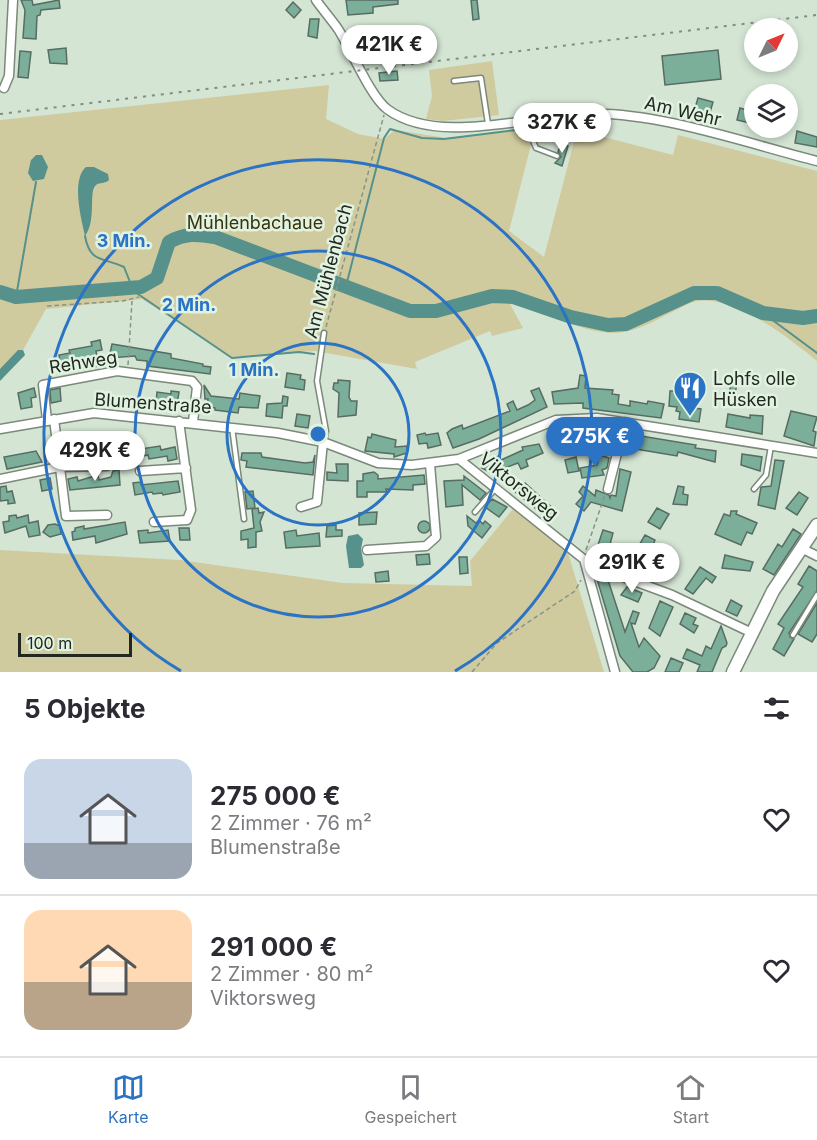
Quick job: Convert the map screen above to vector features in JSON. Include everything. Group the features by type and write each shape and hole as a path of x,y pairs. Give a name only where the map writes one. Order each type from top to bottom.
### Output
{"street":[{"path":"4,88 9,76 13,0"},
{"name":"Am Wehr","path":"316,0 337,28 377,98 386,108 410,123 431,128 588,114 639,117 817,161"},
{"name":"Rehweg","path":"50,419 42,389 46,383 106,372 128,372 195,383 197,387 194,422"},
{"name":"Blumenstraße","path":"0,429 94,413 232,427 323,442 378,463 430,464 459,459 556,420 597,418 817,453"},
{"path":"50,419 66,516 106,514"},
{"path":"154,522 187,520 191,510 179,421"},
{"path":"608,489 624,422"},
{"path":"301,507 317,502 323,442"},
{"name":"Viktorsweg","path":"459,459 591,564 672,595 750,632"},
{"path":"367,550 426,546 436,537 430,464"},
{"path":"0,479 59,467 107,466"},
{"path":"140,471 186,468"},
{"path":"733,672 750,632 772,591 817,525"},
{"path":"801,548 817,556"},
{"path":"584,559 585,571 615,672"}],"lane":[{"path":"454,81 481,78 488,124"},
{"path":"533,119 533,142 543,152 557,156"},
{"name":"Am Mühlenbach","path":"323,442 326,431 317,381 324,333"},
{"name":"Blumenstraße","path":"232,427 244,519"},
{"path":"754,489 766,475 771,445"},
{"path":"476,512 495,488"},
{"path":"793,635 817,595"}],"path":[{"name":"Am Mühlenbach","path":"324,333 386,108"},
{"path":"330,293 334,295"},
{"path":"47,306 132,300 139,297"},
{"path":"128,372 132,300"},
{"path":"584,559 608,489"},
{"path":"472,672 497,643 575,591 585,571"}],"green space":[{"path":"492,61 499,115 443,121 426,119 432,96 429,70"},
{"name":"Mühlenbachaue","path":"329,85 326,119 358,134 384,139 395,130 446,138 535,129 509,231 544,257 577,130 673,155 678,135 817,171 817,361 774,328 738,308 720,302 703,301 688,304 642,327 612,333 598,332 535,310 510,304 523,328 492,336 490,331 415,362 417,369 315,351 232,357 142,299 46,309 23,350 25,355 0,380 0,120"},
{"path":"513,509 568,553 604,672 0,672 0,550 180,560 343,583 472,586 470,561"}],"water":[{"path":"36,155 42,155 48,167 44,179 33,181 28,173 31,160"},
{"path":"86,167 94,167 108,174 109,180 94,188 91,222 85,236 78,190 81,173"},
{"path":"18,350 23,350 25,355 0,381 0,369"},
{"path":"358,534 363,539 361,549 364,565 361,568 349,568 346,546 348,536"}],"building":[{"path":"21,0 32,0 33,5 59,0 60,8 41,10 40,15 37,16 36,39 23,38 25,10"},
{"path":"346,0 398,0 398,4 373,7 373,13 348,15"},
{"path":"471,0 477,0 479,19 473,20"},
{"path":"293,2 301,10 294,18 286,10"},
{"path":"310,19 319,19 317,38 308,36"},
{"path":"66,48 67,64 50,63 48,50"},
{"path":"718,50 721,79 665,85 662,56"},
{"path":"20,51 31,52 28,78 18,77"},
{"path":"397,71 398,80 380,81 379,73"},
{"path":"698,98 713,102 708,119 693,115"},
{"path":"740,108 744,109 744,122 737,120"},
{"path":"798,131 817,137 817,147 795,143"},
{"path":"561,144 568,146 562,166 555,163 561,157 558,152"},
{"path":"100,340 102,350 96,351 99,366 84,368 83,362 61,369 59,355 70,353 69,350 92,346 91,342"},
{"path":"112,344 171,354 171,358 211,367 210,374 147,366 147,361 137,360 135,356 109,358"},
{"path":"287,373 301,375 300,379 305,380 304,390 285,387"},
{"path":"580,375 586,376 585,388 613,390 612,394 619,395 618,404 630,406 630,401 647,404 648,401 664,404 661,418 583,408 583,403 554,404 552,392 578,388"},
{"path":"338,380 350,381 349,397 351,401 357,401 356,415 338,417 339,393 333,389 334,383 338,383"},
{"path":"731,383 737,384 732,407 727,406"},
{"path":"204,385 211,396 239,399 240,393 260,396 258,408 239,407 238,413 215,410 207,406 208,399 205,399"},
{"path":"34,388 36,397 31,398 32,407 21,409 18,393"},
{"path":"60,388 61,401 51,403 50,390"},
{"path":"539,388 547,407 479,439 453,448 447,433 452,429 462,425 463,429 510,411 507,404 513,401 517,410 528,405 535,400 531,391"},
{"path":"171,391 179,392 177,405 156,402 157,392 171,394"},
{"path":"670,391 677,391 677,398 687,398 687,407 701,409 699,422 679,419 680,412 676,411 677,407 669,406"},
{"path":"283,396 288,397 287,406 283,406 282,418 266,416 267,404 282,403"},
{"path":"791,411 817,417 813,431 816,432 814,446 784,436"},
{"path":"297,414 310,416 308,428 295,426"},
{"path":"728,414 750,418 750,415 763,416 762,434 726,427"},
{"path":"602,432 615,434 612,446 600,444"},
{"path":"425,433 426,435 438,433 441,445 428,448 427,443 419,444 417,435"},
{"path":"372,434 396,440 395,447 407,446 407,453 394,457 394,454 365,451 368,437 371,438"},
{"path":"629,434 696,445 695,448 716,451 715,462 678,452 677,456 630,448 627,444"},
{"path":"118,441 119,456 107,459 106,454 87,458 86,454 66,459 64,448 78,444 79,448"},
{"path":"140,443 141,449 160,446 161,450 175,447 177,459 168,461 167,456 149,459 148,455 129,459 127,445"},
{"path":"539,444 543,453 526,460 528,466 521,469 518,463 491,473 482,468 488,465 486,461 499,456 501,460 523,450 522,447"},
{"path":"36,451 42,462 7,469 4,457"},
{"path":"242,453 261,453 262,457 305,463 313,462 315,455 313,475 246,467 247,461 241,460"},
{"path":"742,454 762,457 760,471 741,465"},
{"path":"600,455 609,458 607,468 602,470 604,475 582,478 580,468 597,465"},
{"path":"576,457 579,471 568,473 565,460"},
{"path":"775,460 784,461 775,509 758,505 761,487 771,486"},
{"path":"336,464 348,464 348,481 327,480 327,472 337,473"},
{"path":"620,469 631,472 622,511 591,502 584,511 576,504 583,496 579,492 583,486 595,496 596,490 609,495 610,498 611,495 616,496"},
{"path":"119,470 120,485 70,490 68,479 77,477 78,481 98,475 99,480 111,477 113,471"},
{"path":"374,472 378,475 378,479 424,475 425,484 413,485 413,490 386,489 387,492 367,492 367,497 357,497 357,481 363,481 363,474"},
{"path":"464,476 486,493 480,500 462,485 463,505 446,507 444,481 464,480"},
{"path":"50,478 52,489 42,491 40,480"},
{"path":"178,481 180,492 163,495 152,492 135,495 133,483 141,482 141,485"},
{"path":"525,483 558,513 553,519 547,515 546,517 514,491"},
{"path":"6,486 7,492 12,491 15,503 8,504 8,500 0,501 0,487"},
{"path":"678,486 684,487 683,494 688,495 687,505 673,504"},
{"path":"253,491 255,508 247,509 245,492"},
{"path":"799,492 808,498 797,515 786,508"},
{"path":"492,499 507,507 499,517 485,507"},
{"path":"258,508 259,513 264,512 260,522 262,531 256,532 256,547 248,548 248,539 241,540 241,531 254,528 252,509"},
{"path":"657,508 669,514 660,529 648,522"},
{"path":"731,511 737,511 736,514 757,523 752,534 747,532 741,545 715,534 724,514 730,516"},
{"path":"377,512 376,524 359,525 359,513"},
{"path":"16,515 17,518 28,515 29,523 38,521 40,535 29,537 26,526 5,533 3,522 9,521 9,516"},
{"path":"467,516 476,523 479,520 483,524 485,521 491,526 482,538 468,526"},
{"path":"426,521 430,527 426,533 422,533 418,525"},
{"path":"125,522 127,534 96,543 95,536 73,540 72,532 75,528 84,526 84,529"},
{"path":"48,525 60,526 61,534 50,537 43,532"},
{"path":"336,525 336,530 342,530 342,536 326,537 327,526"},
{"path":"179,528 189,528 190,540 180,540"},
{"path":"793,529 801,534 774,575 763,569 778,544 782,547"},
{"path":"148,530 148,533 168,530 170,541 140,543 138,531"},
{"path":"296,530 297,536 319,533 320,546 286,548 284,532"},
{"path":"603,530 613,533 609,548 598,545"},
{"path":"645,535 655,540 649,554 638,547"},
{"path":"429,554 430,564 417,565 416,555"},
{"path":"725,555 753,562 750,571 722,568"},
{"path":"459,557 467,557 468,573 460,574"},
{"path":"809,566 817,571 817,591 789,633 794,639 784,656 773,649 784,628 778,624 803,587 798,584"},
{"path":"700,567 716,577 712,583 706,578 693,594 685,589"},
{"path":"388,571 389,581 376,582 375,573"},
{"path":"604,577 608,580 625,632 633,611 639,613 635,624 631,623 639,647 644,638 660,656 654,668 647,672 633,672 620,656 597,579"},
{"path":"627,587 642,593 638,602 621,595"},
{"path":"731,600 742,606 737,616 726,611"},
{"path":"660,601 673,607 660,636 649,628"},
{"path":"817,603 817,634 812,642 798,634"},
{"path":"685,613 696,618 693,624 698,626 694,633 680,624"},
{"path":"721,626 726,646 722,648 712,672 697,672 700,665 683,658 687,649 702,656 706,646 711,649"},
{"path":"671,658 683,663 679,672 665,672"}],"waterway":[{"path":"346,286 384,138 390,129 422,138 444,139 531,128"},
{"path":"16,297 36,182"},
{"path":"0,292 16,297 141,287 157,278 169,242 180,237 197,235 215,237 410,311 436,311 492,296 513,297 571,317 608,325 626,324 694,293 717,293 763,313 803,318 817,316"},
{"path":"85,236 87,245 94,255 124,267 132,287"},
{"path":"129,288 232,358 299,352 314,354"},
{"path":"763,313 817,353"}],"railway":[{"path":"0,114 817,15"}],"place":[{"name":"Lohfs olle Hüsken","path":"690,417"}]}
